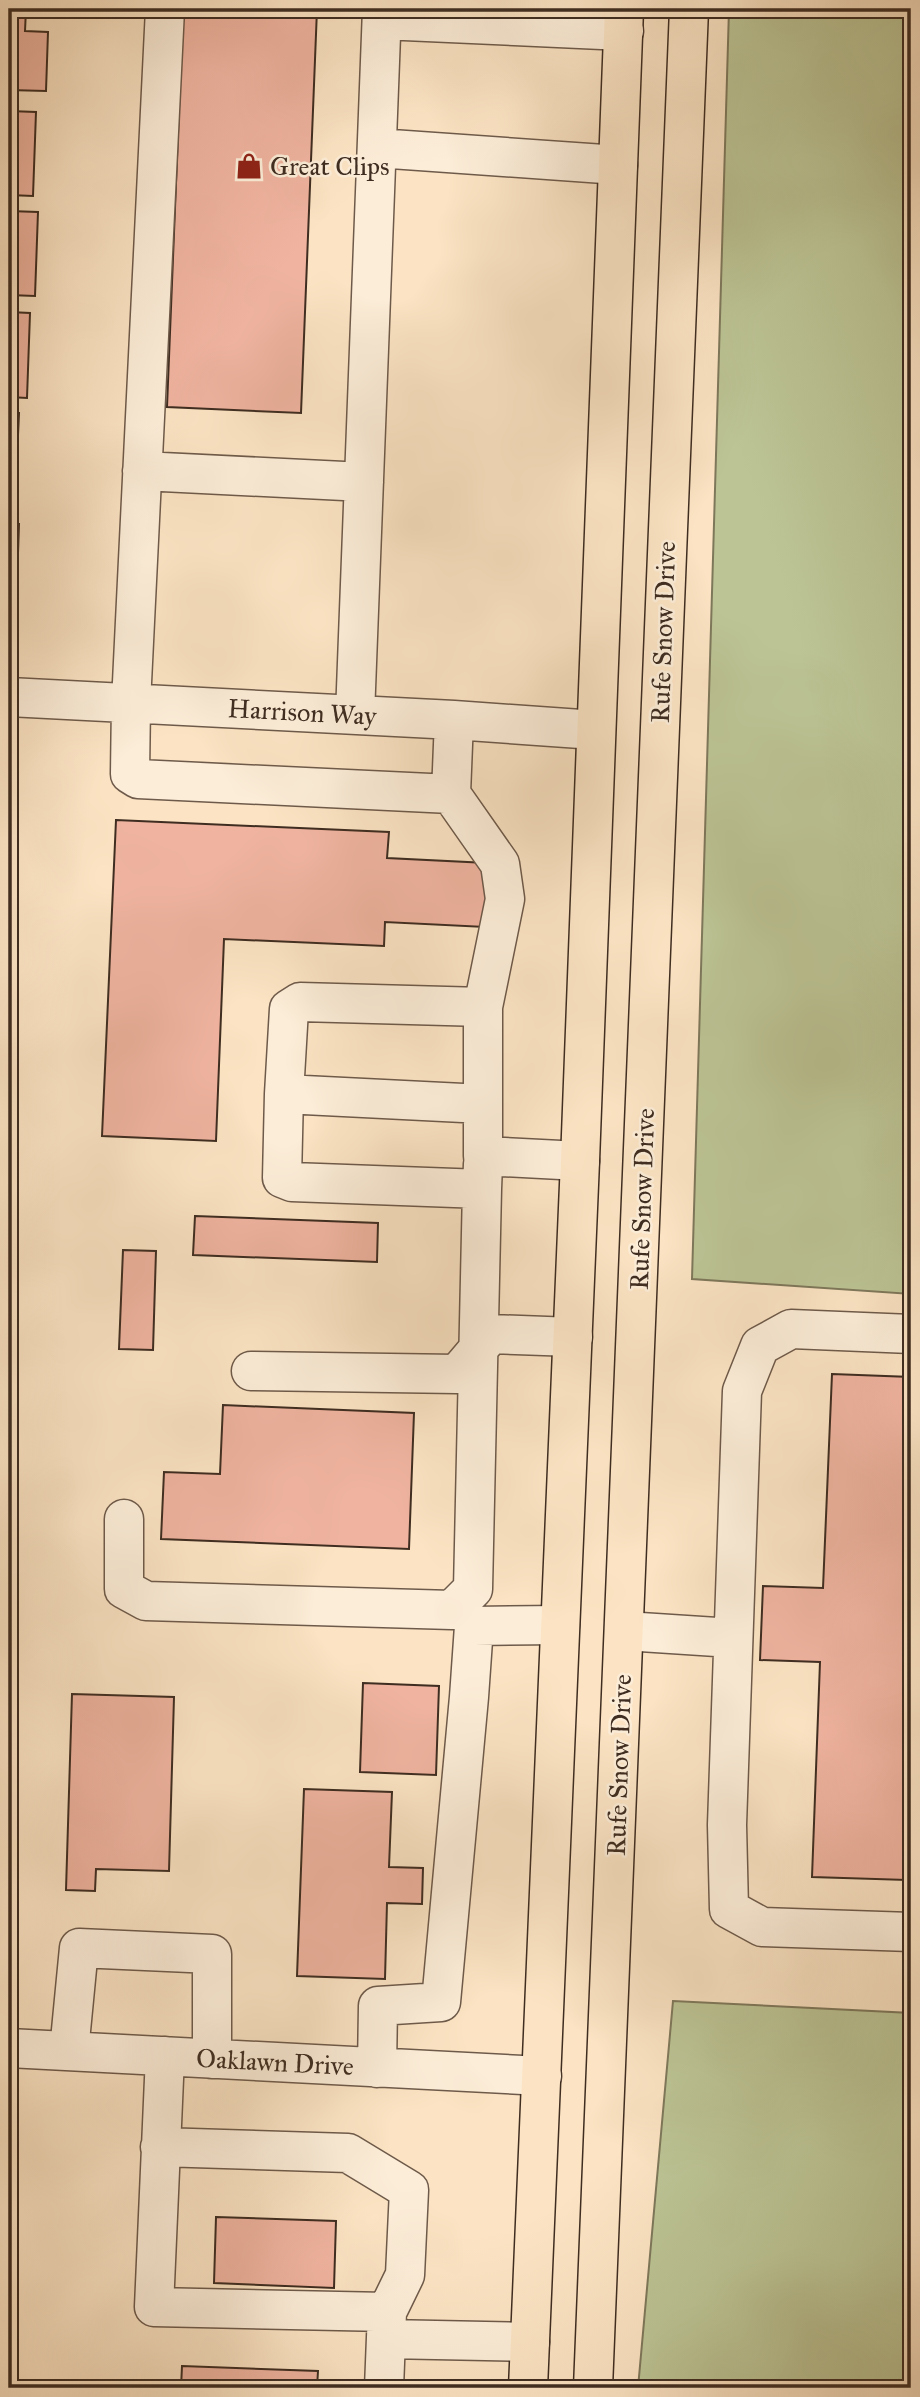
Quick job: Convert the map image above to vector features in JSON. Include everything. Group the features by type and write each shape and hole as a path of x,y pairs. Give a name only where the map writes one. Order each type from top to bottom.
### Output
{"main road":[{"name":"Rufe Snow Drive","path":"593,2388 689,9"},
{"path":"528,2388 580,1161 624,20"}],"street":[{"path":"164,9 131,703 130,774 138,779 451,794"},
{"path":"355,715 382,14 624,20"},
{"path":"377,148 618,165"},
{"path":"142,471 364,482"},
{"name":"Harrison Way","path":"9,697 595,730"},
{"path":"124,1519 124,1588 146,1601 452,1610 474,1589 483,1173 483,1007 505,900 500,864 451,794 454,720"},
{"path":"483,1007 300,1002 289,1009 282,1178 292,1182 483,1173 580,1161"},
{"path":"284,1094 483,1104"},
{"path":"911,1334 791,1329 760,1346 742,1391 727,1825 730,1909 762,1927 911,1932"},
{"path":"251,1371 457,1374 491,1334 572,1337"},
{"path":"377,2068 378,2006 441,2002 474,1626 560,1625"},
{"path":"625,1631 732,1638"},
{"path":"69,2052 79,1948 212,1954 212,2059"},
{"name":"Oaklawn Drive","path":"9,2048 542,2076"},
{"path":"164,2056 154,2307 387,2326 530,2342"},
{"path":"160,2147 348,2153 409,2190 405,2275 387,2326 384,2388"}],"green space":[{"path":"729,9 911,9 911,1294 692,1279"},
{"path":"673,2001 911,2013 911,2388 638,2388"}],"building":[{"path":"9,9 26,9 25,31 48,32 46,91 9,90"},
{"path":"183,9 317,9 301,413 167,407"},
{"path":"9,111 36,112 33,196 9,195"},
{"path":"9,211 38,212 35,296 9,295"},
{"path":"9,312 30,313 27,398 9,397"},
{"path":"9,413 19,413 15,500 9,500"},
{"path":"9,524 19,524 16,611 9,610"},
{"path":"116,820 389,832 387,858 487,863 485,927 385,922 384,946 224,939 216,1141 102,1136"},
{"path":"195,1216 378,1223 377,1262 193,1255"},
{"path":"123,1250 156,1251 153,1350 119,1349"},
{"path":"832,1374 911,1377 911,1776 907,1880 812,1877 820,1662 760,1660 763,1586 823,1588"},
{"path":"223,1405 414,1413 409,1549 161,1539 164,1472 220,1474"},
{"path":"363,1683 439,1686 436,1775 360,1772"},
{"path":"72,1694 174,1697 169,1871 96,1869 95,1891 66,1890"},
{"path":"304,1789 392,1792 389,1867 423,1868 422,1904 387,1903 385,1979 297,1976"},
{"path":"216,2217 336,2221 334,2288 214,2283"},
{"path":"182,2366 318,2371 317,2388 181,2388"}],"place":[{"name":"Great Clips","path":"249,166"}]}
